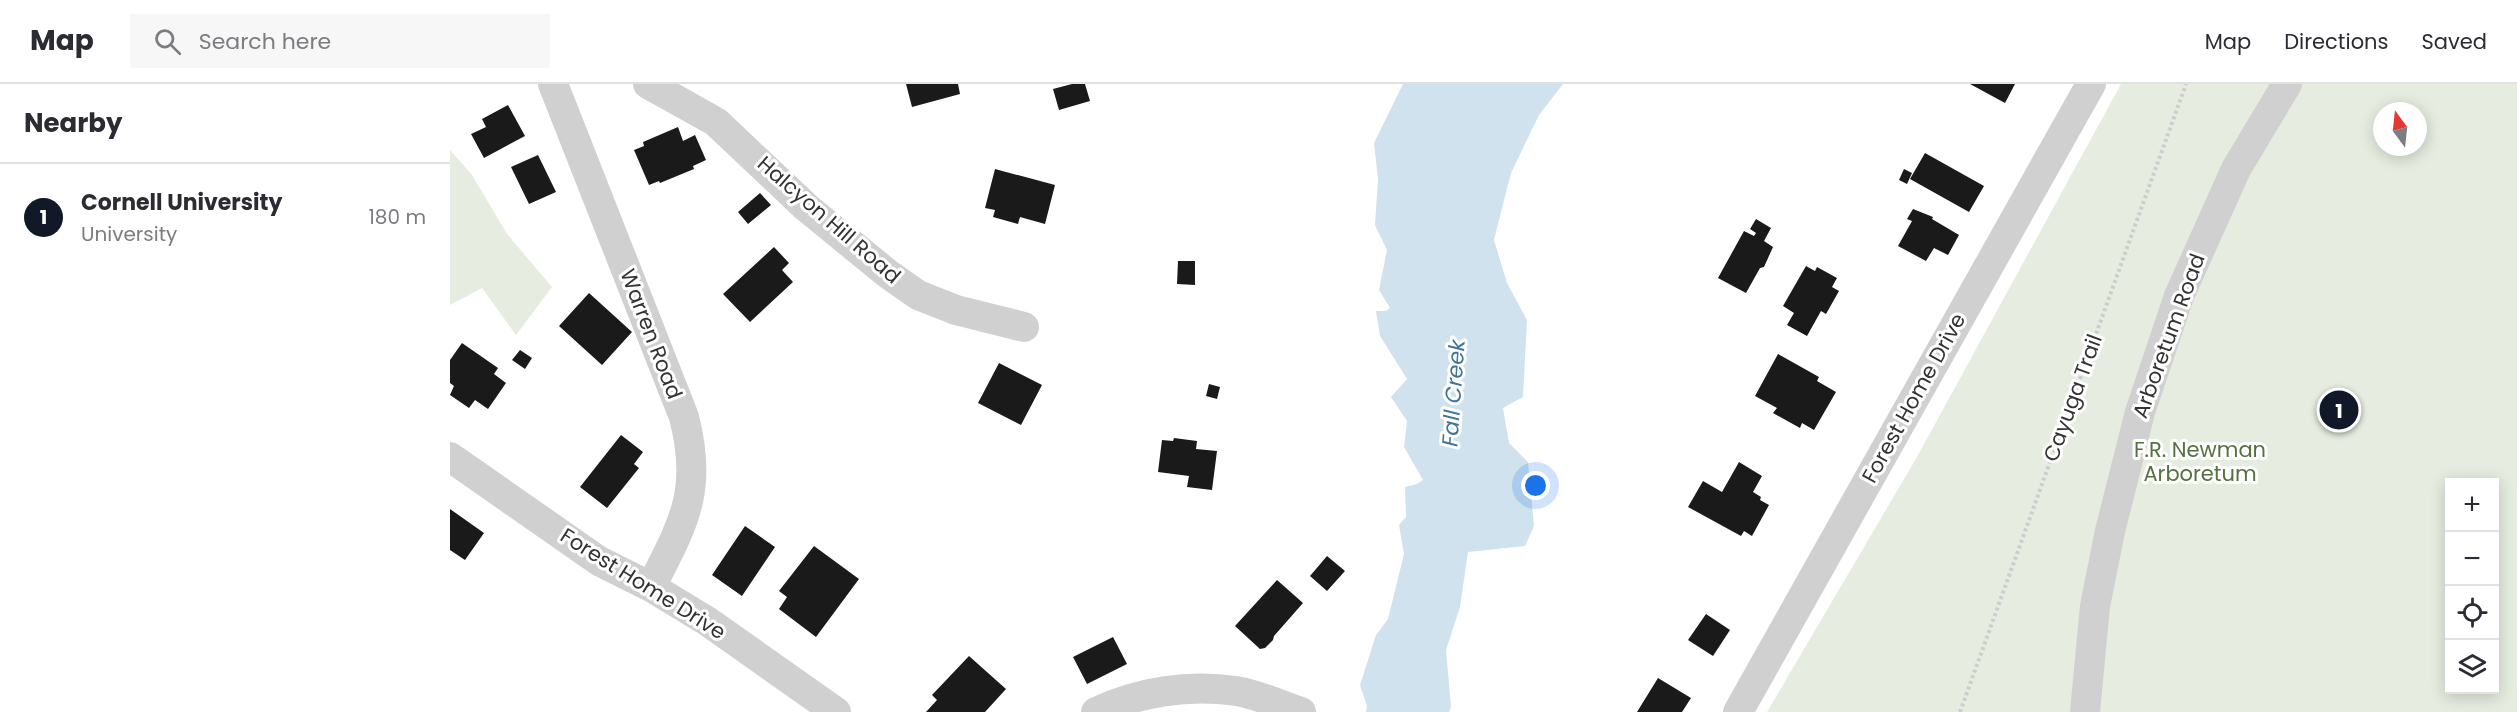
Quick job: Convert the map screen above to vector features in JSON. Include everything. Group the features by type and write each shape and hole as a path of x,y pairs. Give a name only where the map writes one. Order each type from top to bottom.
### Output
{"street":[{"name":"Warren Road","path":"553,84 684,417 690,442 692,476 687,510 675,541 651,587"},
{"name":"Halcyon Hill Road","path":"648,84 716,122 806,207 888,274 918,295 956,310 1023,327"},
{"name":"Forest Home Drive","path":"1738,712 2091,84"},
{"name":"Arboretum Road","path":"2085,712 2095,606 2110,531 2140,412 2179,296 2193,264 2236,169 2287,84"},
{"name":"Forest Home Drive","path":"450,457 599,561 651,587 707,621 836,712"},
{"path":"1096,712 1117,702 1148,693 1189,688 1237,691 1301,712"}],"path":[{"name":"Cayuga Trail","path":"1960,712 2186,84"}],"green space":[{"name":"F.R. Newman Arboretum","path":"2121,84 2517,84 2517,712 1767,712 1917,457"},
{"path":"450,150 472,175 507,234 552,287 516,335 482,288 450,305"}],"water":[{"name":"Fall Creek","path":"1403,84 1563,84 1539,115 1511,173 1494,240 1507,283 1527,320 1523,397 1503,408 1509,443 1528,462 1534,526 1525,546 1468,552 1460,607 1446,650 1451,706 1449,712 1366,712 1367,706 1360,685 1376,635 1388,619 1404,554 1399,525 1406,517 1405,487 1423,480 1404,447 1407,421 1391,397 1407,379 1380,336 1376,311 1386,311 1390,308 1379,290 1387,250 1375,225 1378,179 1374,143"}],"building":[{"path":"906,84 958,84 960,94 912,107"},
{"path":"1072,84 1085,84 1090,101 1059,110 1053,89"},
{"path":"1970,84 2015,84 2005,103"},
{"path":"508,105 525,136 484,158 471,134 486,127 482,119"},
{"path":"678,127 683,141 695,135 706,160 693,166 694,169 660,183 659,181 649,185 634,150 644,146 643,142"},
{"path":"1925,153 1984,186 1969,212 1910,179"},
{"path":"538,155 556,192 529,204 511,167"},
{"path":"995,169 1055,185 1045,224 1020,217 1018,224 993,217 995,210 985,208"},
{"path":"1904,169 1912,173 1907,184 1899,180"},
{"path":"760,193 771,205 748,224 738,212"},
{"path":"1913,209 1933,217 1932,219 1959,235 1948,255 1934,248 1926,261 1898,246 1912,221 1907,219"},
{"path":"1756,219 1771,228 1764,241 1773,247 1764,267 1760,268 1746,293 1718,278 1744,231 1754,236 1756,233 1750,229"},
{"path":"774,247 789,263 782,270 793,282 750,322 723,294"},
{"path":"1178,261 1195,261 1195,285 1177,284"},
{"path":"1806,266 1815,271 1817,267 1837,278 1832,287 1839,291 1826,314 1821,311 1807,336 1787,325 1794,313 1783,306"},
{"path":"589,293 632,332 602,365 559,326"},
{"path":"462,343 498,368 494,374 506,383 488,409 475,400 469,408 450,395 454,386 450,383 450,360"},
{"path":"520,350 532,358 525,369 512,360"},
{"path":"1778,354 1819,377 1817,381 1836,392 1814,430 1802,423 1800,428 1773,413 1777,408 1755,396"},
{"path":"999,363 1042,385 1021,425 978,403"},
{"path":"1209,384 1220,387 1217,399 1206,396"},
{"path":"621,435 643,452 634,464 639,468 607,508 580,487"},
{"path":"1174,438 1197,441 1196,449 1217,451 1212,490 1187,487 1189,476 1158,472 1162,440 1173,441"},
{"path":"1739,462 1762,476 1753,492 1769,505 1752,536 1744,531 1741,536 1688,507 1703,481 1722,492"},
{"path":"450,509 484,533 465,560 450,550"},
{"path":"745,526 775,547 742,596 712,575"},
{"path":"814,546 859,579 816,637 779,609 787,597 779,591"},
{"path":"1327,556 1345,571 1327,591 1310,576"},
{"path":"1277,580 1303,603 1273,640 1265,648 1260,649 1235,626"},
{"path":"1706,614 1730,630 1713,656 1688,640"},
{"path":"1113,637 1127,664 1087,684 1073,657"},
{"path":"969,656 1006,689 985,712 926,712 937,700 932,695"},
{"path":"1658,678 1691,698 1682,712 1637,712"}],"place":[{"name":"Cornell University","path":"2339,410"}]}
